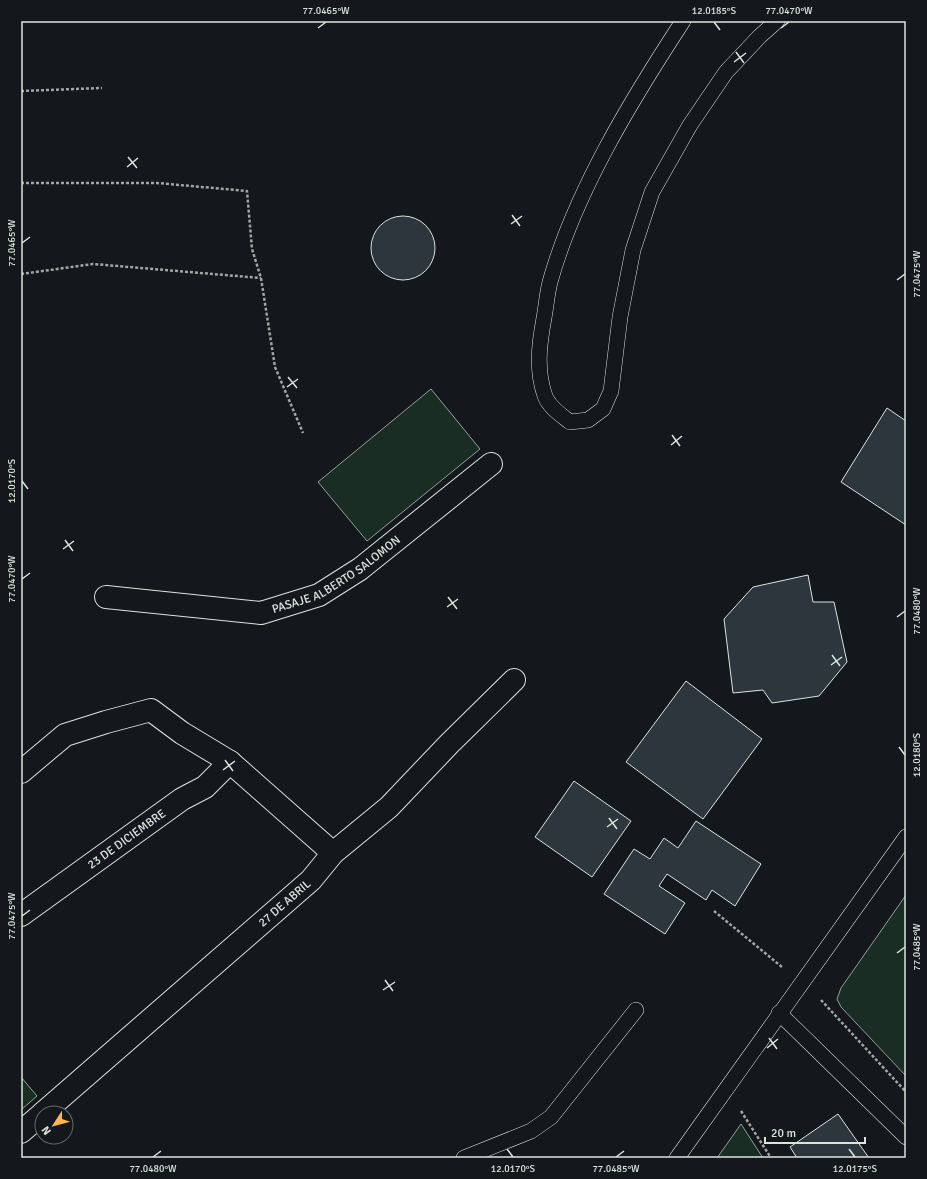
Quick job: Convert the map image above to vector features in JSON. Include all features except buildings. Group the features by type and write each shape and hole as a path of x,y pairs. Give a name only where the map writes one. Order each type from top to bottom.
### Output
{"street":[{"name":"PASAJE ALBERTO SALOMON","path":"106,597 261,613 319,595 360,569 491,464"},
{"name":"27 DE ABRIL","path":"52,1105 310,880 333,853 389,807 449,744 514,680"},
{"path":"21,772 65,735 151,710 182,732 230,762 333,853"},
{"name":"23 DE DICIEMBRE","path":"21,915 182,799 205,787 230,762"},
{"name":"27 DE ABRIL","path":"21,1132 34,1121"}],"lane":[{"path":"683,21 652,69 594,173 568,229 549,284 538,365 545,398 556,411 570,422 588,420 603,409 612,391 620,317 633,250 652,192 690,126 726,72 760,36 777,21"},
{"path":"677,1158 906,836"},
{"path":"464,1158 531,1131 551,1117 636,1010"},
{"path":"779,1013 906,1137"}],"path":[{"path":"21,91 102,88"},
{"path":"21,183 157,183 246,191 252,250 261,278 275,367 303,433"},
{"path":"21,274 93,264 261,278"},
{"path":"714,911 817,995 906,1092"},
{"path":"902,1088 906,1084"},
{"path":"726,1089 771,1158"},
{"path":"736,1116 740,1110"}],"green space":[{"path":"431,389 480,449 367,541 318,482"},
{"path":"906,895 906,1076 841,1007 837,999 841,988"},
{"path":"21,1077 37,1096 21,1110"},
{"path":"741,1124 763,1158 717,1158"}]}
